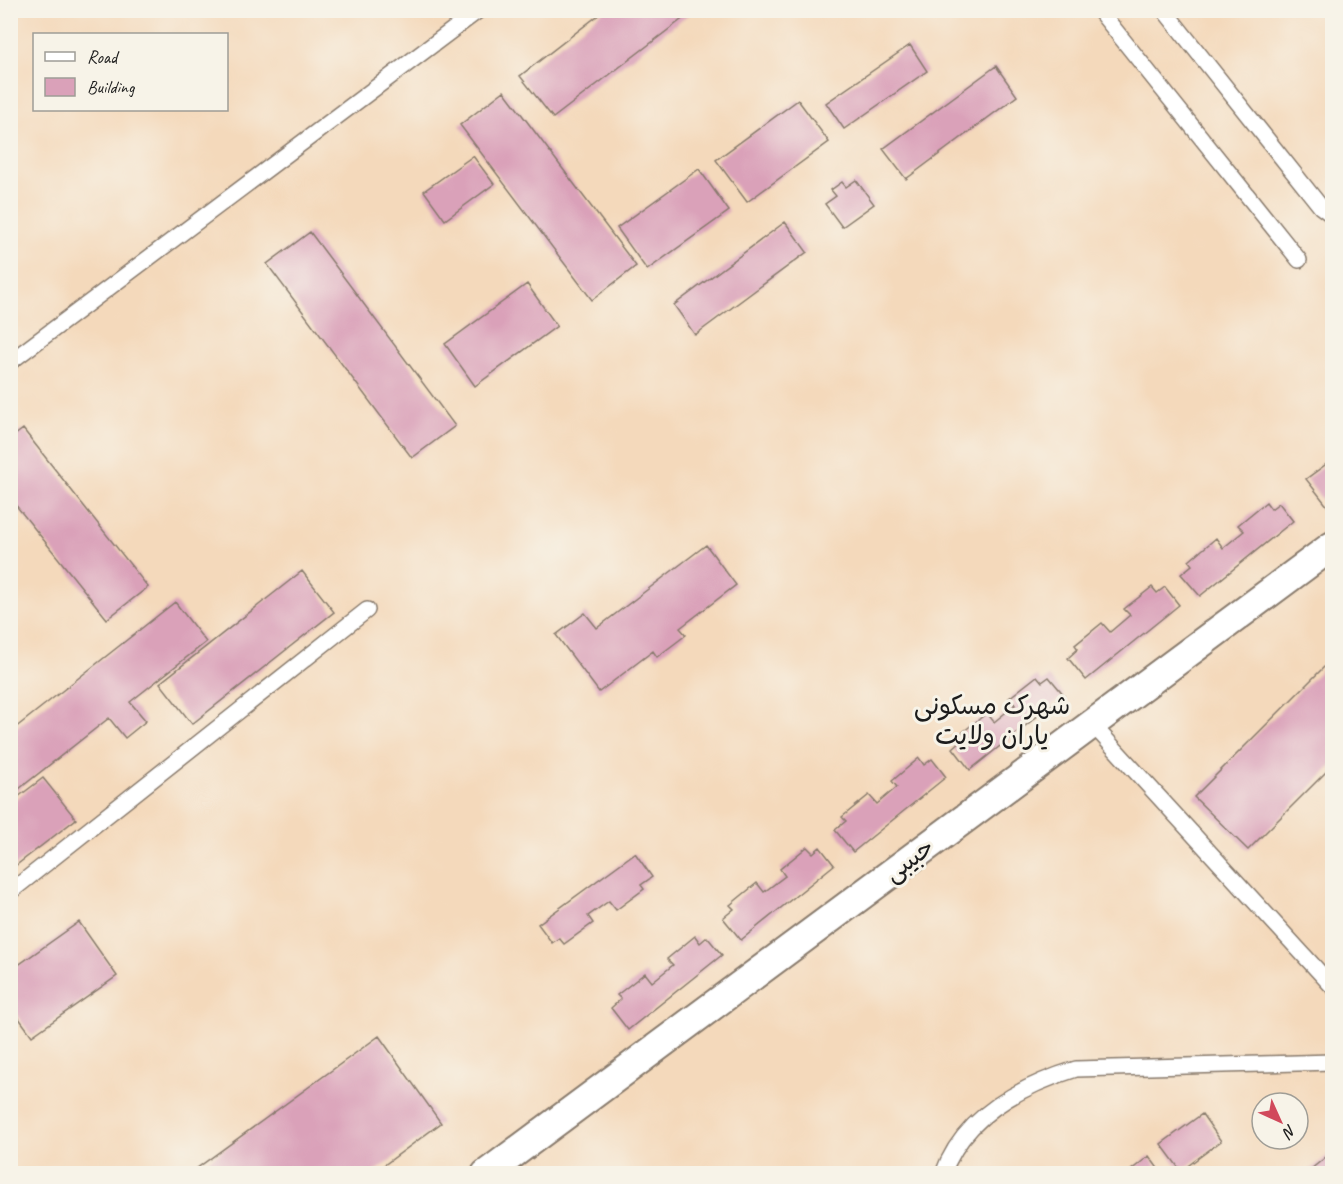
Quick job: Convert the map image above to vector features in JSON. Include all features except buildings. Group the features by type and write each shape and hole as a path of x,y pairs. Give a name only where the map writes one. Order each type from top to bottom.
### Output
{"street":[{"name":"حبیبی","path":"486,1173 1332,546"}],"lane":[{"path":"10,362 479,10"},
{"path":"1099,10 1299,260"},
{"path":"1164,10 1321,207 1332,215"},
{"path":"10,892 368,610"},
{"path":"1092,724 1332,986"},
{"path":"943,1173 951,1151 978,1121 1017,1092 1076,1069 1332,1062"}],"district":[{"name":"شهرک مسکونی یاران ولایت","path":"992,720"}]}
